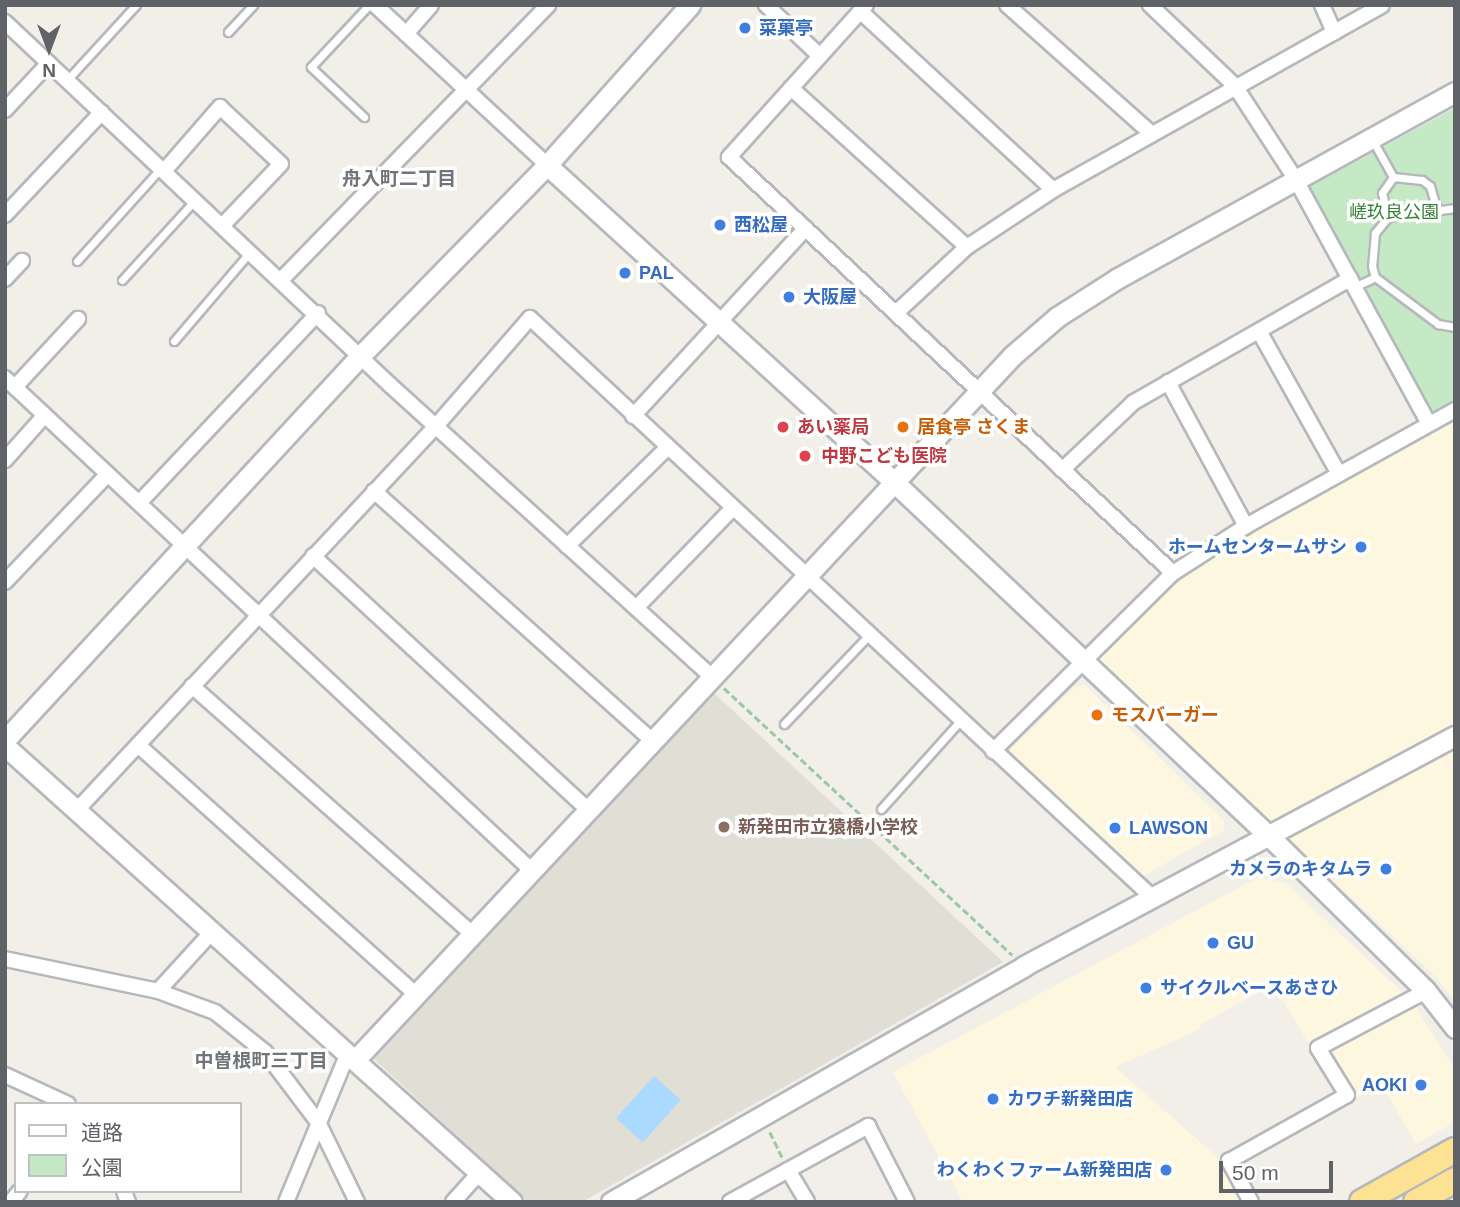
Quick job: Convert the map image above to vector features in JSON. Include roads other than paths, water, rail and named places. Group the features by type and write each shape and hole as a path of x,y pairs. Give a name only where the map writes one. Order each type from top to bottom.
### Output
{"highway":[{"path":"1362,1202 1455,1150"},
{"path":"1416,1202 1455,1180"}],"street":[{"path":"376,5 1086,662 1270,837 1426,991 1455,1028"},
{"path":"406,34 431,5"},
{"path":"282,279 468,92 548,5"},
{"path":"5,740 362,354 547,165 690,5"},
{"path":"766,5 820,56"},
{"path":"1007,5 1152,134"},
{"path":"1150,5 1235,86 1296,180 1429,424"},
{"path":"897,312 967,247 1053,190 1382,5"},
{"path":"1323,6 1334,32"},
{"path":"1053,190 863,8 729,157 1173,573"},
{"path":"5,22 436,426 711,676"},
{"path":"5,110 49,63"},
{"path":"791,88 967,247"},
{"path":"286,1202 344,1063 356,1059 530,869 978,391 1057,317 1118,278 1455,92"},
{"path":"163,169 220,107 281,164 223,225"},
{"path":"5,215 102,112"},
{"path":"633,415 806,228"},
{"path":"5,279 22,261"},
{"path":"1062,470 1134,402 1259,331 1352,283"},
{"path":"139,503 318,313"},
{"path":"77,810 436,426 530,318 804,577 1153,898"},
{"path":"78,319 10,382 530,869"},
{"path":"1259,331 1339,474"},
{"path":"1168,382 1246,526"},
{"path":"993,751 1086,662 1173,573 1246,526 1455,410"},
{"path":"5,460 45,415"},
{"path":"567,546 667,448"},
{"path":"5,582 108,474"},
{"path":"374,491 652,740"},
{"path":"636,608 732,509"},
{"path":"313,556 587,809"},
{"path":"192,686 471,934"},
{"path":"611,1202 1024,966 1455,736"},
{"path":"138,745 416,994"},
{"path":"5,746 512,1202"},
{"path":"158,991 211,933"},
{"path":"5,959 158,991 215,1012 265,1052 318,1122 357,1202"},
{"path":"1251,1202 1229,1161 1347,1095 1318,1048 1426,991"},
{"path":"5,1076 64,1102"},
{"path":"730,1202 868,1126 908,1202"},
{"path":"788,1170 807,1202"},
{"path":"453,1202 480,1172"}],"lane":[{"path":"67,80 136,5"},
{"path":"228,32 253,5"},
{"path":"364,117 311,66 369,5"},
{"path":"1372,138 1393,177"},
{"path":"77,261 163,169"},
{"path":"1393,177 1414,175 1422,180 1430,186 1436,207"},
{"path":"1388,217 1382,193 1393,177"},
{"path":"122,280 195,199"},
{"path":"1375,277 1375,233 1388,217 1436,207 1455,208"},
{"path":"174,341 251,251"},
{"path":"1352,283 1375,277"},
{"path":"1375,277 1438,324 1455,327"},
{"path":"784,724 868,636"},
{"path":"881,809 960,720"}],"water":[{"path":"654,1076 681,1100 643,1142 616,1118"}],"place":[{"name":"菜菓亭","path":"745,28"},
{"name":"西松屋","path":"720,225"},
{"name":"PAL","path":"625,273"},
{"name":"大阪屋","path":"789,297"},
{"name":"あい薬局","path":"783,427"},
{"name":"居食亭 さくま","path":"903,427"},
{"name":"中野こども医院","path":"805,456"},
{"name":"ホームセンタームサシ","path":"1361,547"},
{"name":"モスバーガー","path":"1097,715"},
{"name":"新発田市立猿橋小学校","path":"724,827"},
{"name":"LAWSON","path":"1115,828"},
{"name":"カメラのキタムラ","path":"1386,869"},
{"name":"GU","path":"1213,943"},
{"name":"サイクルベースあさひ","path":"1146,988"},
{"name":"AOKI","path":"1421,1085"},
{"name":"カワチ新発田店","path":"993,1099"},
{"name":"わくわくファーム新発田店","path":"1166,1170"}],"district":[{"name":"舟入町二丁目","path":"399,179"},
{"name":"中曽根町三丁目","path":"261,1061"}],"park label":[{"name":"嵯玖良公園","path":"1394,212"}]}
